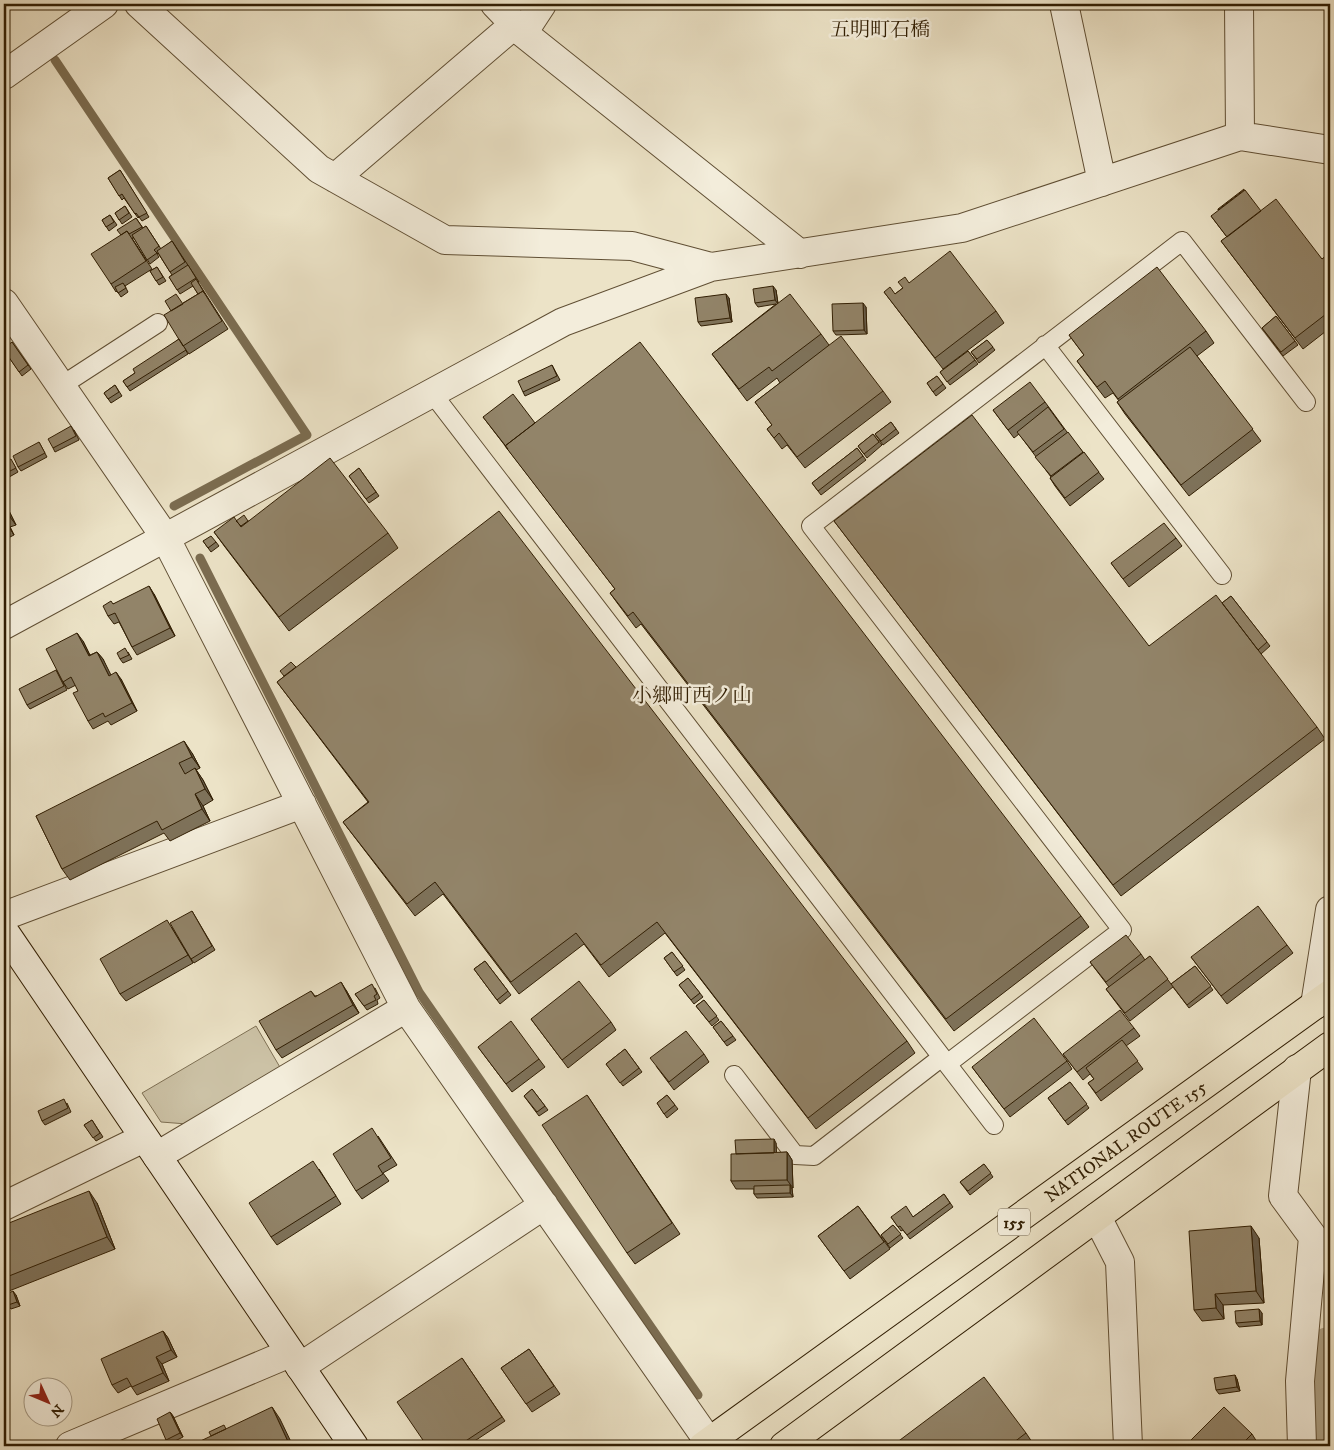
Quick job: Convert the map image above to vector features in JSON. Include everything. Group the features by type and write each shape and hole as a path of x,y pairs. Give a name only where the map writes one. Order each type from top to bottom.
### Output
{"highway":[{"name":"NATIONAL ROUTE 155","path":"706,1444 1323,999"},
{"name":"155","path":"784,1446 1314,1058"}],"street":[{"path":"4,74 104,4"},
{"path":"139,4 319,169 445,240 632,246 710,267"},
{"path":"495,4 519,29 800,254"},
{"path":"335,178 519,29 542,4"},
{"path":"1064,4 1102,182"},
{"path":"1238,4 1240,136"},
{"path":"4,625 563,322 710,267 962,228 1240,136 1330,150"},
{"path":"4,304 165,537 406,1008 544,1205 706,1444"},
{"path":"4,916 302,804"},
{"path":"1323,999 1330,910"},
{"path":"4,931 354,1446"},
{"path":"4,1206 151,1147 406,1008"},
{"path":"1302,1446 1300,1382 1313,1238 1283,1196 1314,1058"},
{"path":"70,1446 295,1360 544,1205"},
{"path":"1097,1217 1120,1262 1128,1446"}],"lane":[{"path":"734,1075 795,1154 814,1156 1122,930 811,526 1182,240 1306,402"},
{"path":"60,386 158,323"},
{"path":"1046,345 1222,575"},
{"path":"432,393 994,1125"}],"shaded area":[{"path":"256,1026 281,1069 187,1124 161,1122 142,1093"}],"building":[{"path":"120,170 147,213 139,217 122,194 119,196 108,178"},
{"path":"1244,190 1218,210 1218,209"},
{"path":"1245,190 1261,211 1227,237 1211,216"},
{"path":"1276,199 1322,259 1330,253 1330,311 1295,338 1221,241"},
{"path":"125,206 129,213 119,220 115,213"},
{"path":"110,215 114,222 106,227 102,220"},
{"path":"136,218 142,227 129,234 127,231 121,235 117,230"},
{"path":"146,226 159,246 154,250 157,253 147,260 132,235"},
{"path":"127,231 146,261 111,284 91,254"},
{"path":"172,241 185,262 170,272 157,251"},
{"path":"950,251 996,311 935,358 884,292 890,287 895,294 903,288 898,282 905,277 909,283"},
{"path":"188,265 196,278 177,290 169,277"},
{"path":"157,267 163,277 156,281 150,271"},
{"path":"1157,267 1206,331 1118,399 1105,381 1097,387 1077,361 1084,355 1069,335"},
{"path":"196,279 205,294 203,291 198,294 191,283"},
{"path":"123,283 126,288 118,293 115,287"},
{"path":"773,286 775,300 755,303 753,289"},
{"path":"203,291 222,321 183,346 164,315"},
{"path":"176,294 183,304 171,311 165,301"},
{"path":"726,294 730,318 698,322 695,298"},
{"path":"790,294 821,334 772,371 769,367 739,389 712,354"},
{"path":"863,303 864,330 833,331 832,304"},
{"path":"1276,316 1295,341 1281,352 1262,328"},
{"path":"841,336 883,391 797,457 779,433 774,438 767,429 772,425 755,402"},
{"path":"179,339 186,350 127,387 123,381 135,373 133,369"},
{"path":"987,340 993,347 977,359 971,352"},
{"path":"12,342 28,365 19,372 4,350"},
{"path":"640,342 1081,916 946,1019 633,612 628,616 610,593 615,589 505,446"},
{"path":"1190,347 1253,429 1181,485 1117,402"},
{"path":"968,351 975,360 947,382 940,372"},
{"path":"552,365 557,376 523,392 518,381"},
{"path":"937,376 943,384 933,392 927,383"},
{"path":"1030,382 1045,402 1008,430 993,410"},
{"path":"115,385 119,392 108,399 104,393"},
{"path":"513,394 535,423 505,446 483,417"},
{"path":"1048,407 1064,429 1033,452 1017,432"},
{"path":"972,415 1149,646 1216,595 1317,727 1113,885 834,521"},
{"path":"891,422 896,429 881,441 875,434"},
{"path":"71,426 76,436 53,448 48,439"},
{"path":"1068,432 1083,452 1051,476 1035,457"},
{"path":"873,434 879,442 864,454 858,446"},
{"path":"39,442 45,453 18,467 13,456"},
{"path":"857,448 863,456 818,491 812,483"},
{"path":"1084,452 1099,472 1065,498 1050,478"},
{"path":"330,458 388,533 279,617 214,532 234,517 241,527"},
{"path":"11,459 16,468 4,474 4,462"},
{"path":"359,468 376,492 366,499 349,476"},
{"path":"4,504 10,517 5,520 9,527 4,530"},
{"path":"499,511 907,1041 808,1118 657,922 601,965 576,933 511,982 435,882 407,904 343,822 369,802 277,682"},
{"path":"244,515 248,521 241,526 236,521"},
{"path":"1164,523 1176,538 1123,579 1111,563"},
{"path":"211,536 216,542 208,548 203,541"},
{"path":"149,586 170,628 132,647 115,613 108,616 103,606 111,601 113,604"},
{"path":"1231,596 1267,642 1258,650 1222,603"},
{"path":"77,633 89,656 97,652 109,676 116,672 132,703 105,717 103,713 88,721 73,693 78,691 71,677 63,682 46,649"},
{"path":"125,648 129,655 120,659 117,653"},
{"path":"291,662 296,667 284,676 280,671"},
{"path":"56,670 64,686 27,705 19,689"},
{"path":"184,741 192,757 179,763 185,774 195,768 205,789 195,794 202,809 162,830 157,821 62,869 36,816"},
{"path":"1258,906 1287,945 1221,996 1191,957"},
{"path":"192,911 212,946 191,959 170,923"},
{"path":"167,920 188,955 120,994 100,959"},
{"path":"1126,935 1141,954 1106,982 1090,962"},
{"path":"672,952 683,966 674,972 664,958"},
{"path":"1150,956 1168,979 1125,1013 1106,989"},
{"path":"485,961 508,991 497,1000 474,969"},
{"path":"1195,966 1211,986 1187,1005 1171,984"},
{"path":"688,978 700,993 691,1000 679,985"},
{"path":"579,981 611,1022 562,1060 531,1019"},
{"path":"341,982 353,1005 276,1050 259,1021 311,991 315,997"},
{"path":"372,984 377,994 374,996 376,1000 364,1006 355,994"},
{"path":"704,1000 717,1016 709,1022 696,1006"},
{"path":"1120,1010 1134,1028 1077,1072 1063,1054"},
{"path":"1034,1018 1067,1061 1004,1109 972,1067"},
{"path":"511,1021 539,1059 506,1084 478,1047"},
{"path":"721,1021 733,1036 724,1042 713,1027"},
{"path":"686,1031 704,1054 669,1082 650,1058"},
{"path":"1122,1040 1138,1061 1096,1093 1088,1083 1094,1079 1086,1068"},
{"path":"625,1049 639,1068 620,1083 606,1064"},
{"path":"1070,1082 1087,1104 1065,1121 1048,1098"},
{"path":"532,1089 545,1106 537,1112 524,1096"},
{"path":"587,1095 672,1223 627,1253 542,1125"},
{"path":"667,1095 675,1105 664,1114 657,1103"},
{"path":"64,1099 68,1108 42,1121 38,1111"},
{"path":"92,1120 100,1133 93,1138 84,1125"},
{"path":"372,1128 391,1158 378,1166 383,1174 356,1191 333,1154"},
{"path":"774,1139 774,1153 736,1154 735,1140"},
{"path":"787,1152 787,1180 731,1181 731,1154"},
{"path":"313,1161 336,1196 271,1237 249,1203"},
{"path":"984,1164 991,1173 968,1191 960,1182"},
{"path":"790,1185 790,1193 754,1194 754,1186"},
{"path":"89,1191 107,1237 4,1278 4,1225"},
{"path":"944,1194 950,1203 907,1235 891,1217 906,1206 913,1217"},
{"path":"858,1206 884,1242 844,1271 818,1236"},
{"path":"893,1225 901,1234 888,1244 881,1235"},
{"path":"1251,1226 1256,1291 1215,1294 1216,1308 1194,1310 1189,1231"},
{"path":"13,1291 17,1302 8,1305 5,1295"},
{"path":"1259,1309 1260,1321 1236,1323 1235,1311"},
{"path":"163,1331 171,1350 156,1357 163,1373 132,1387 127,1378 112,1385 101,1359"},
{"path":"529,1349 554,1386 526,1404 501,1368"},
{"path":"462,1358 502,1417 458,1446 427,1446 397,1402"},
{"path":"1235,1375 1237,1387 1216,1390 1214,1378"},
{"path":"984,1377 1026,1433 1009,1446 892,1446"},
{"path":"272,1407 290,1446 190,1446"},
{"path":"1224,1407 1252,1434 1240,1446 1185,1446"},
{"path":"170,1412 180,1433 166,1440 157,1419"},
{"path":"224,1425 226,1429 211,1436 209,1432"}],"waterway":[{"path":"55,60 307,435 174,506"},
{"path":"200,558 419,992 698,1395"},
{"path":"1330,1355 1327,1385 1330,1444"}],"district":[{"name":"五明町石橋","path":"880,29"},
{"name":"小郷町西ノ山","path":"692,695"}]}
